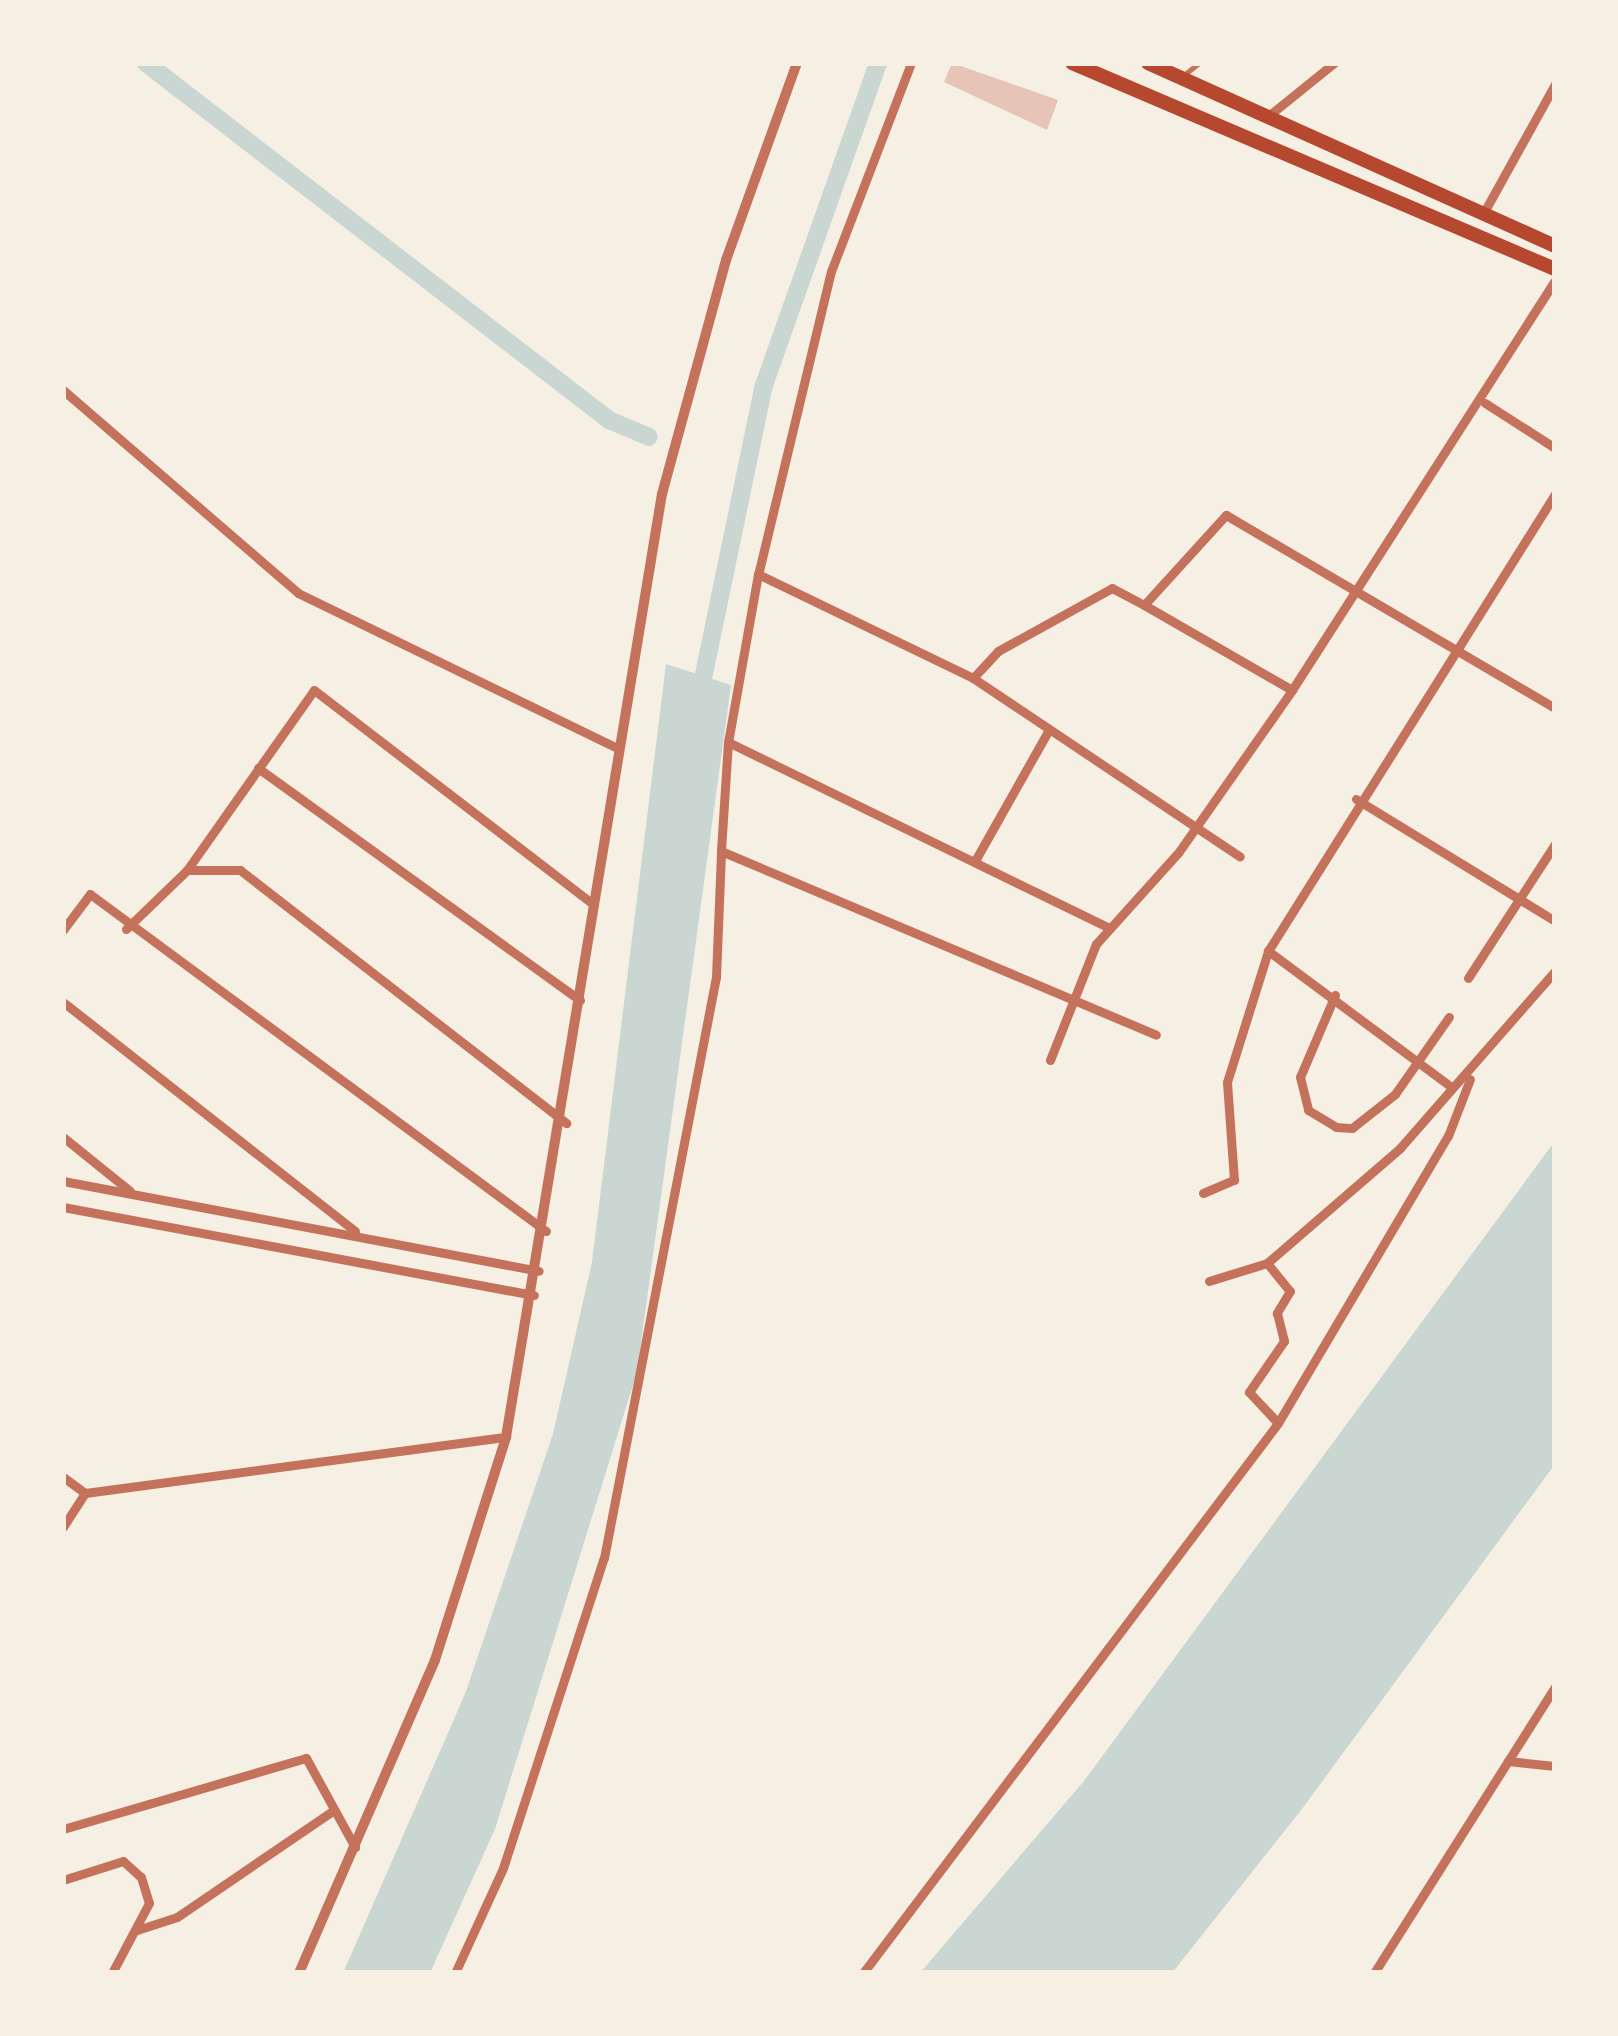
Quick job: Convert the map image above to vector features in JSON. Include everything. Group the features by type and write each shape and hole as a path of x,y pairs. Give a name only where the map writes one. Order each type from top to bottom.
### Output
{"highway":[{"path":"1072,63 1555,269"},
{"path":"1148,63 1555,246"},
{"path":"1198,115 1207,90"}],"street":[{"path":"299,1973 435,1660 506,1437 566,1123 615,747 683,408 797,63"},
{"path":"455,1973 503,1868 604,1558 712,999 728,742 758,574 831,271 911,63"},
{"path":"1268,117 1334,63"},
{"path":"1483,214 1555,84"},
{"path":"1049,1060 1110,928 1197,826 1292,690 1356,588 1485,403 1555,281"},
{"path":"63,390 298,593 615,747"},
{"path":"1485,403 1555,448"},
{"path":"1203,1193 1234,1180 1227,1082 1268,951 1356,799 1464,646 1555,494"},
{"path":"1144,604 1226,514 1464,646 1555,708"},
{"path":"758,574 973,678 1240,857"},
{"path":"973,678 998,651 1112,588 1292,690"},
{"path":"126,929 187,870 319,692 593,904"},
{"path":"976,860 1048,731"},
{"path":"728,742 1110,928"},
{"path":"258,769 580,1000"},
{"path":"1356,799 1555,921"},
{"path":"1468,978 1555,844"},
{"path":"721,851 1072,1007 1156,1035"},
{"path":"187,870 240,870 566,1123"},
{"path":"63,930 89,894 126,929 546,1231"},
{"path":"1268,951 1335,995 1450,1086"},
{"path":"863,1973 1278,1423 1448,1136 1470,1078 1555,971"},
{"path":"1335,995 1300,1077 1322,1123 1352,1128 1419,1060 1448,1017"},
{"path":"63,1002 360,1234"},
{"path":"1209,1280 1268,1262 1400,1148 1450,1086 1470,1078"},
{"path":"63,1137 135,1194"},
{"path":"63,1181 539,1271"},
{"path":"63,1208 534,1295"},
{"path":"1268,1262 1290,1291 1277,1313 1283,1341 1249,1392 1278,1423"},
{"path":"63,1477 86,1493 506,1437"},
{"path":"63,1527 86,1493"},
{"path":"1374,1973 1555,1687"},
{"path":"63,1829 306,1758 356,1849"},
{"path":"1508,1761 1555,1766"},
{"path":"137,1930 177,1917 334,1810"},
{"path":"63,1880 123,1861 148,1903 112,1973"}],"lane":[{"path":"1180,78 1199,63"}],"shaded area":[{"path":"666,664 731,685 637,1372 495,1829 430,1973 343,1973 465,1694 553,1434 592,1262"},
{"path":"1555,1141 1555,1464 1302,1809 1172,1973 920,1973 1084,1781"}],"building":[{"path":"952,63 1058,100 1047,130 944,82"}],"waterway":[{"path":"146,63 609,420 649,437"},
{"path":"699,698 763,388 878,63"}]}
